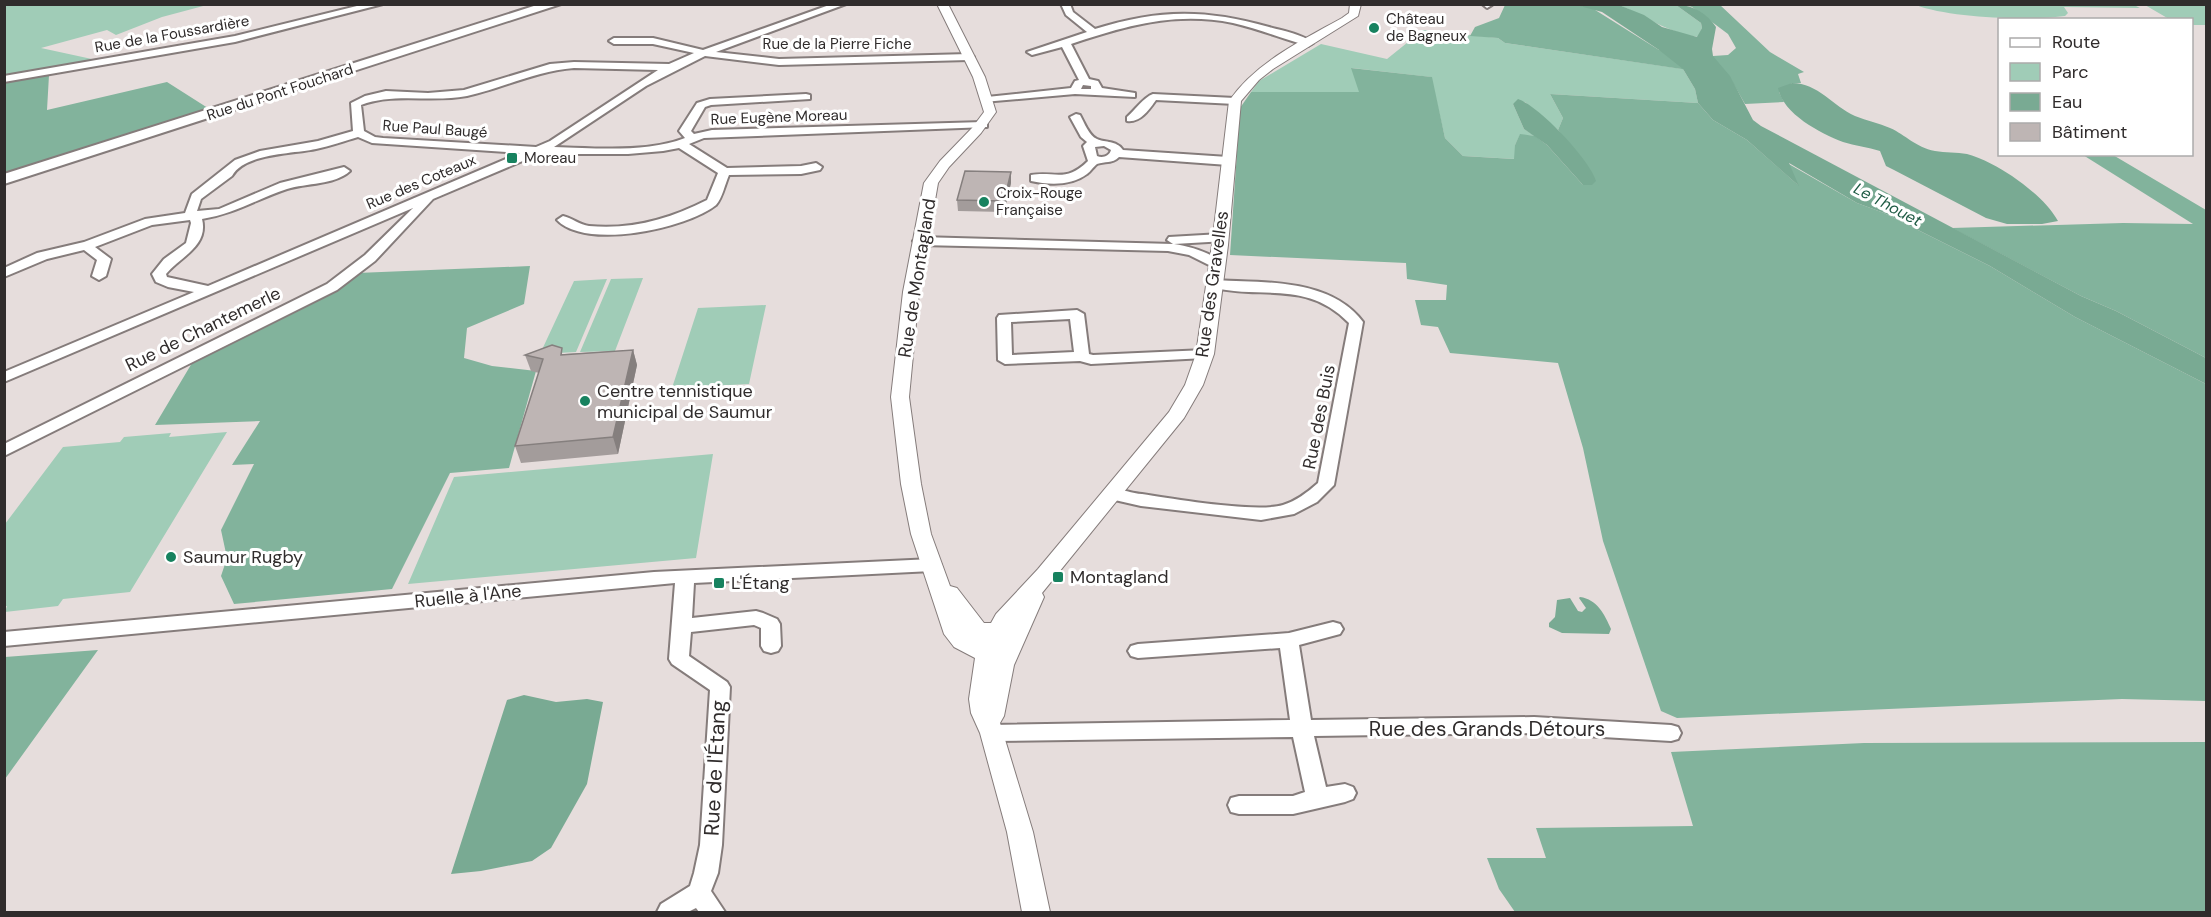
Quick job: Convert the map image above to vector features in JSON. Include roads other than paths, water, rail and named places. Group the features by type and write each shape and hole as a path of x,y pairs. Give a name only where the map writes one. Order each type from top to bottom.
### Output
{"main road":[{"name":"Rue du Pont Fouchard","path":"4,179 555,4"}],"street":[{"name":"Rue de la Foussardière","path":"4,79 235,39 379,4"},
{"name":"Rue des Coteaux","path":"435,193 554,144 624,94 672,67 842,4"},
{"path":"942,4 969,57 987,100 990,112 979,130"},
{"path":"1065,4 1068,13 1095,34"},
{"path":"1131,119 1145,108 1153,97 1235,101 1251,79 1346,20 1354,14 1356,4"},
{"path":"1032,52 1066,44 1155,16 1213,17 1256,26 1308,43"},
{"name":"Rue de la Pierre Fiche","path":"614,41 653,41 736,58 799,62 969,57"},
{"path":"1066,44 1085,82"},
{"name":"Rue Paul Baugé","path":"538,150 372,140 359,133 356,104 376,95 446,96 465,93 500,84 539,69 562,66 672,67"},
{"path":"1075,91 1079,83 1085,82 1094,83 1097,87 1096,91"},
{"path":"987,100 1075,91 1087,93 1096,91 1131,96"},
{"path":"806,97 710,102 701,105 685,131 685,141 693,150 724,172 801,171 816,167"},
{"name":"Rue des Gravelles","path":"994,645 1030,601 1046,574 1177,414 1194,385 1205,354 1221,242 1235,101"},
{"path":"1076,117 1087,136 1095,143"},
{"name":"Rue Eugène Moreau","path":"538,150 665,148 711,133 944,127 979,130"},
{"name":"Rue de Montagland","path":"979,130 937,172 931,183 911,292 900,397 911,484 921,534 955,634 962,643 976,650 994,645"},
{"path":"209,290 173,284 161,279 159,274 169,262 192,245 197,223 195,216 190,212 196,197 239,162 260,154 315,146 359,133"},
{"path":"1095,143 1113,145 1117,153 1114,157 1095,160 1091,158 1089,146 1095,143"},
{"name":"Rue Eugène Moreau","path":"554,144 581,150"},
{"path":"1117,153 1228,161"},
{"path":"1035,178 1060,182 1084,174 1095,160"},
{"path":"4,273 42,256 88,245 150,222 228,210 284,186 344,171"},
{"path":"563,220 585,230 637,229 656,225 689,214 712,202 724,172"},
{"name":"Rue de Chantemerle","path":"4,451 332,287 370,258 407,212 435,193"},
{"name":"Rue des Coteaux","path":"4,378 381,216 407,212"},
{"path":"921,234 1221,242"},
{"path":"921,234 1168,247 1185,249 1208,257 1217,265"},
{"path":"1168,247 1221,242"},
{"path":"88,245 91,251 104,259 99,276"},
{"name":"Rue des Buis","path":"1112,494 1141,500 1260,514 1288,510 1311,498 1326,484 1356,322 1347,309 1335,301 1308,292 1215,284"},
{"path":"1082,356 1077,314 1004,318 1005,360 1082,356 1091,360 1205,354"},
{"name":"Ruelle à l'Ane","path":"4,639 685,577 935,573"},
{"name":"Rue de l'Étang","path":"685,577 679,659 720,687 711,845 706,873 699,894"},
{"path":"682,626 756,618 770,624 771,646"},
{"path":"1138,651 1289,640 1333,629"},
{"path":"1289,640 1302,729 1317,798"},
{"path":"994,645 992,733 1020,832 1036,912"},
{"name":"Rue des Grands Détours","path":"992,733 1534,725 1671,733"},
{"path":"1239,805 1293,805 1345,793"},
{"path":"669,912 699,894 712,912"}],"water":[{"name":"Le Thouet","path":"1576,5 1619,5 1644,15 1662,27 1697,37 1702,28 1701,23 1676,5 1698,10 1716,27 1713,56 1730,76 1753,120 1761,126 2081,296 2116,311 2206,358 2206,384 2075,317 1990,266 1884,213 1857,203 1789,163 1799,186 1747,140 1713,120 1698,103 1695,89 1683,69 1602,12"},
{"path":"1792,83 1810,87 1847,112 1890,128 1922,147 1939,152 1967,154 1991,164 2012,176 2044,202 2058,221 2042,224 2007,224 1986,218 1886,166 1880,151 1843,142 1804,121 1787,106 1778,88"},
{"path":"1518,99 1538,112 1563,135 1592,172 1596,181 1592,185 1583,185 1547,145 1524,129 1513,104"},
{"path":"1580,597 1586,598 1600,608 1611,629 1609,634 1562,633 1549,627 1549,623 1555,617 1557,600 1570,598 1578,611 1582,612 1586,608"},
{"path":"524,695 556,702 587,699 603,702 587,784 551,848 532,861 451,874 507,700"}],"place":[{"name":"Château de Bagneux","path":"1374,28"},
{"name":"Moreau","path":"512,158"},
{"name":"Croix-Rouge Française","path":"984,202"},
{"name":"Centre tennistique municipal de Saumur","path":"585,401"},
{"name":"Saumur Rugby","path":"171,557"},
{"name":"Montagland","path":"1058,577"},
{"name":"L'Étang","path":"719,583"}]}
